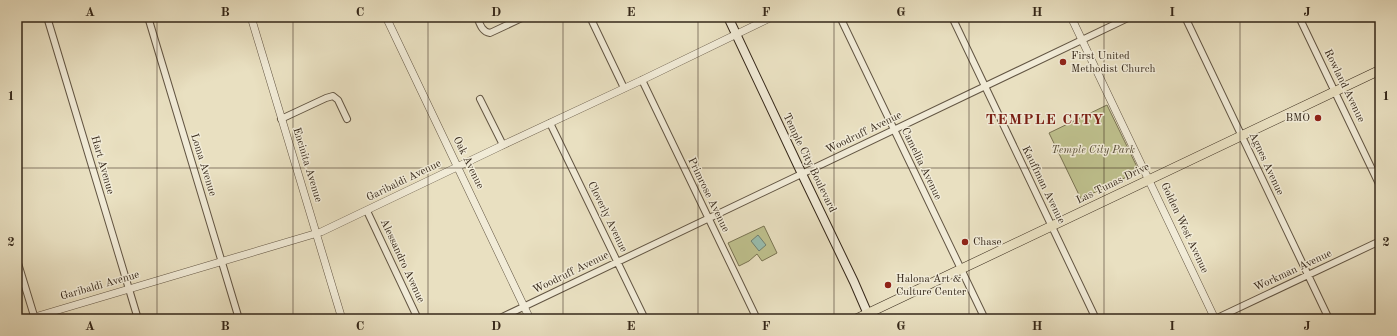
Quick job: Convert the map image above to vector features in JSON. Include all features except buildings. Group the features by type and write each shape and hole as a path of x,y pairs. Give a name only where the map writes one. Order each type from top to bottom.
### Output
{"main road":[{"name":"Temple City Boulevard","path":"728,17 869,316"},
{"name":"Las Tunas Drive","path":"856,319 869,316 960,269 1380,70"}],"street":[{"name":"Hart Avenue","path":"47,17 138,319"},
{"name":"Loma Avenue","path":"148,17 239,319"},
{"name":"Encinita Avenue","path":"252,17 281,119 342,319"},
{"name":"Oak Avenue","path":"386,17 530,319"},
{"path":"477,17 483,29 487,33 494,32 524,17"},
{"path":"590,17 624,88"},
{"name":"Garibaldi Avenue","path":"32,318 317,234 772,17"},
{"name":"Camellia Avenue","path":"840,17 985,319"},
{"name":"Kauffman Avenue","path":"952,17 1096,319"},
{"name":"Golden West Avenue","path":"1071,17 1215,319"},
{"name":"Woodruff Avenue","path":"498,319 1130,17"},
{"name":"Agnes Avenue","path":"1185,17 1329,319"},
{"name":"Rowland Avenue","path":"1299,17 1380,186"},
{"name":"Primrose Avenue","path":"642,80 757,319"},
{"path":"281,119 330,96 335,97 338,100 346,119"},
{"path":"480,99 503,145"},
{"name":"Cloverly Avenue","path":"550,123 645,319"},
{"name":"Alessandro Avenue","path":"367,211 418,319"},
{"name":"Workman Avenue","path":"1215,319 1380,240"},
{"path":"17,260 32,318"}],"green space":[{"name":"Temple City Park","path":"1107,105 1139,171 1081,199 1049,133"},
{"path":"764,226 777,253 762,261 757,254 749,261 739,266 728,243"}],"shaded area":[{"path":"758,235 766,245 759,251 751,241"}],"place":[{"name":"First United Methodist Church","path":"1063,62"},
{"name":"BMO","path":"1318,118"},
{"name":"Chase","path":"965,242"},
{"name":"Halona Art & Culture Center","path":"888,285"}],"district":[{"name":"TEMPLE CITY","path":"1045,120"}]}
